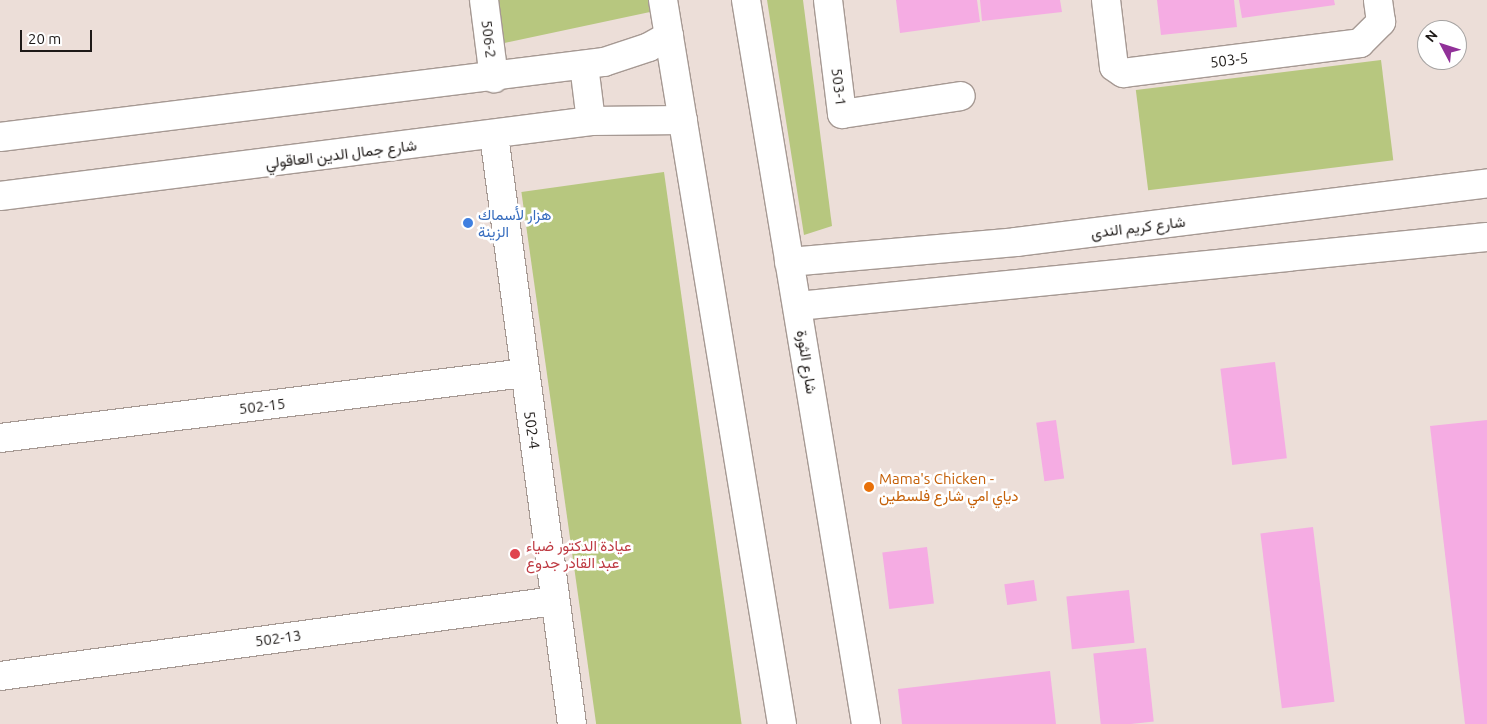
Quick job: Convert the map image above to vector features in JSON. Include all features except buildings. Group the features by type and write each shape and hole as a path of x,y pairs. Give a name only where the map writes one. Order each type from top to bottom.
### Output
{"street":[{"name":"506-2","path":"484,0 494,78"},
{"path":"663,0 782,724"},
{"name":"شارع الثورة","path":"746,0 866,724"},
{"name":"503-1","path":"828,0 842,114 961,96"},
{"name":"503-5","path":"1106,0 1114,67 1123,74 1360,43 1381,22 1378,0"},
{"path":"0,137 494,78 584,65 628,56 669,36"},
{"path":"584,65 591,121"},
{"name":"شارع جمال الدين العاقولي","path":"0,196 494,135 591,121 683,120"},
{"name":"502-4","path":"494,135 572,724"},
{"name":"شارع كريم الندى","path":"789,262 1016,242 1487,183"},
{"path":"798,306 1487,237"},
{"name":"502-15","path":"0,438 525,373"},
{"name":"502-13","path":"0,676 556,600"}],"green space":[{"path":"496,0 648,0 650,12 500,44"},
{"path":"767,0 803,0 832,226 804,235"},
{"path":"1381,60 1393,160 1148,190 1136,90"},
{"path":"664,172 742,724 596,724 521,192"}],"place":[{"name":"هزار لأسماك الزينة","path":"468,223"},
{"name":"Mama's Chicken - دياي امي شارع فلسطين","path":"869,487"},
{"name":"عيادة الدكتور ضياء عبد القادر جدوع","path":"515,554"}]}
